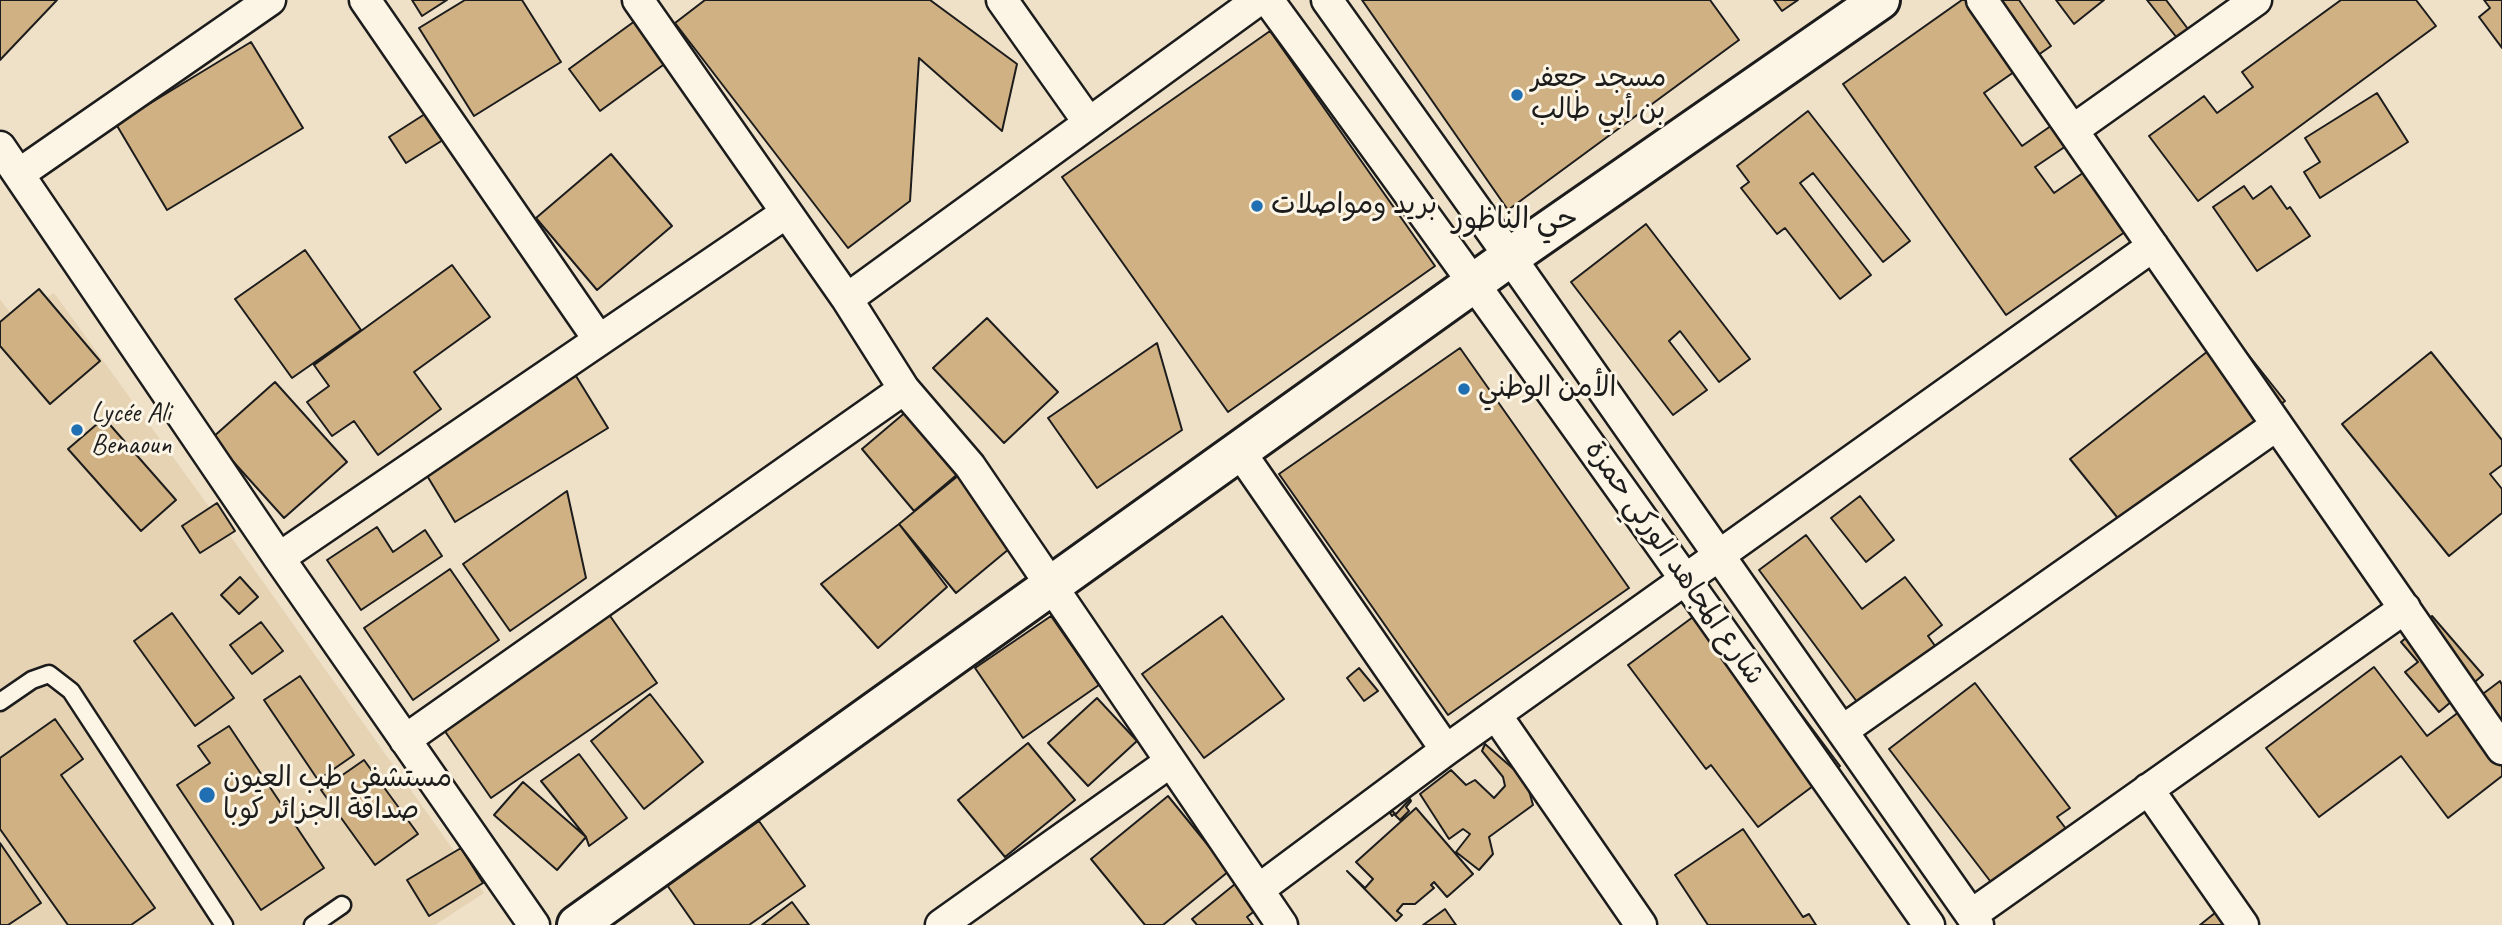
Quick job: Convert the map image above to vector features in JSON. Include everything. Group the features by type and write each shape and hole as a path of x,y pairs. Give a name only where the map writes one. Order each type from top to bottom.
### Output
{"street":[{"path":"19,174 270,0"},
{"path":"365,0 598,340"},
{"path":"638,0 846,299 904,389 970,466 1282,925"},
{"path":"1002,0 1089,123"},
{"path":"846,299 1258,0"},
{"name":"شارع المجاهد الوركي حمزة","path":"1268,0 1687,580 1928,925"},
{"name":"شارع المجاهد الوركي حمزة","path":"1327,0 1974,920"},
{"path":"577,925 1474,282 1880,0"},
{"path":"1982,0 2502,749"},
{"path":"2073,130 2256,0"},
{"path":"0,147 279,558 534,925"},
{"path":"279,558 786,213"},
{"path":"1258,890 1446,750 2154,246"},
{"path":"405,740 904,389"},
{"path":"1842,731 2277,425"},
{"path":"1240,452 1446,750"},
{"path":"1974,920 2148,789 2404,608"},
{"path":"1496,715 1641,925"},
{"path":"941,925 1170,762"},
{"path":"2148,789 2243,925"}],"lane":[{"path":"0,702 32,680 49,674 71,691 224,925"},
{"path":"313,925 342,905"}],"shaded area":[{"name":"مستشفى طب العيون صداقة الجزائر كوبا","path":"54,293 484,893 435,925 0,925 0,299 14,318"}],"building":[{"path":"0,0 57,0 0,60"},
{"path":"412,0 447,0 422,16"},
{"path":"465,0 522,0 561,62 474,116 419,28"},
{"path":"705,0 930,0 1017,64 1002,131 919,58 910,201 848,248 675,23"},
{"path":"1362,0 1710,0 1739,40 1508,210"},
{"path":"1774,0 1798,0 1782,11"},
{"path":"1962,0 2019,0 2051,46 1984,93 2022,146 2058,121 2072,142 2035,167 2054,193 2090,168 2132,227 2006,315 1843,84"},
{"path":"2056,0 2104,0 2074,24"},
{"path":"2147,0 2166,0 2188,29 2177,38"},
{"path":"2341,0 2416,0 2436,26 2198,201 2149,136 2204,96 2217,113 2253,87 2242,72"},
{"path":"2484,0 2502,0 2502,48 2479,17 2490,8"},
{"path":"639,18 670,60 600,111 569,69"},
{"path":"1270,31 1435,266 1228,412 1062,177"},
{"path":"251,42 303,128 167,210 116,124"},
{"path":"2377,93 2408,142 2320,198 2304,172 2320,162 2305,138"},
{"path":"1808,111 1910,241 1883,262 1813,173 1800,183 1871,275 1840,299 1785,228 1777,234 1741,188 1749,182 1737,166"},
{"path":"425,114 443,140 406,163 389,137"},
{"path":"611,154 672,226 597,290 536,218"},
{"path":"2244,186 2253,199 2271,186 2310,236 2257,271 2213,207"},
{"path":"1646,224 1750,359 1719,382 1680,331 1669,341 1707,390 1673,415 1571,282"},
{"path":"305,250 361,330 292,378 235,299"},
{"path":"452,265 490,317 414,372 441,409 378,455 354,421 332,436 307,402 329,386 314,365"},
{"path":"39,289 100,361 50,404 0,346 0,322"},
{"path":"987,318 1058,392 1004,443 933,368"},
{"path":"2231,333 2285,401 2216,454 2212,451 2121,522 2070,459"},
{"path":"1157,343 1182,430 1097,488 1048,418"},
{"path":"1460,348 1629,588 1448,715 1279,474"},
{"path":"2431,352 2502,440 2502,465 2490,474 2502,489 2502,513 2449,556 2342,424"},
{"path":"576,376 608,428 455,522 423,469"},
{"path":"275,382 347,462 284,518 212,438"},
{"path":"927,394 979,456 914,511 862,449"},
{"path":"104,418 176,500 141,531 68,449"},
{"path":"970,466 1027,534 956,593 899,524"},
{"path":"567,491 586,578 510,631 463,564"},
{"path":"1860,496 1894,540 1866,562 1831,518"},
{"path":"217,503 235,531 200,553 182,526"},
{"path":"899,524 947,587 878,648 821,584"},
{"path":"377,527 393,552 425,530 442,556 361,610 327,560"},
{"path":"1806,535 1862,609 1905,577 1942,625 1928,636 1943,657 1866,714 1759,570"},
{"path":"450,569 499,640 413,700 364,628"},
{"path":"240,577 258,597 239,614 221,595"},
{"path":"1716,600 1840,766 1758,827 1711,765 1706,769 1628,665"},
{"path":"172,613 234,698 195,726 134,641"},
{"path":"608,613 657,683 491,798 442,727"},
{"path":"1051,616 1099,685 1023,738 975,668"},
{"path":"1222,616 1284,699 1204,758 1142,674"},
{"path":"2432,616 2483,675 2439,712 2405,672 2418,662 2401,642"},
{"path":"261,622 283,651 252,674 230,645"},
{"path":"2374,667 2427,736 2500,681 2502,685 2502,776 2448,818 2401,756 2319,817 2266,748"},
{"path":"1359,668 1378,691 1364,701 1347,678"},
{"path":"300,676 354,755 318,780 264,700"},
{"path":"1975,683 2070,808 2057,817 2070,834 1997,890 1889,749"},
{"path":"650,694 703,762 644,809 591,741"},
{"path":"1097,698 1137,741 1088,786 1048,743"},
{"path":"55,719 83,759 61,775 155,908 131,925 68,925 0,829 0,758"},
{"path":"229,726 324,868 261,910 177,785 210,763 198,746"},
{"path":"1028,743 1075,800 1005,857 958,800"},
{"path":"1485,744 1526,780 1533,805 1489,837 1493,854 1479,870 1456,852 1470,834 1463,829 1449,839 1420,794 1451,770 1466,785 1475,780 1494,798 1505,786 1503,777 1482,751"},
{"path":"579,754 627,818 589,846 586,837 541,781"},
{"path":"364,760 418,834 375,865 321,790"},
{"path":"523,782 586,837 557,870 494,815"},
{"path":"1168,796 1229,871 1163,925 1145,925 1091,859"},
{"path":"1410,799 1406,807 1409,811 1400,820 1394,814 1392,816 1392,811 1396,814"},
{"path":"1416,808 1473,874 1447,897 1434,882 1431,885 1434,888 1415,904 1403,904 1397,911 1402,915 1396,921 1347,871 1365,888 1373,879 1356,862"},
{"path":"759,821 805,886 749,925 695,925 667,885"},
{"path":"1743,829 1803,917 1809,914 1816,925 1708,925 1675,875"},
{"path":"0,843 41,903 8,925 0,925"},
{"path":"461,848 483,883 429,916 407,880"},
{"path":"1240,880 1257,909 1247,917 1253,925 1197,925 1192,919"},
{"path":"792,902 809,925 762,925"},
{"path":"2226,904 2243,925 2200,925"},
{"path":"1445,909 1456,925 1423,925"}],"place":[{"name":"مسجد جعفر بن أبي طالب","path":"1517,95"},
{"name":"بريد ومواصلات","path":"1257,206"},
{"name":"الأمن الوطني","path":"1464,389"},
{"name":"Lycée Ali Benaoun","path":"77,430"},
{"name":"مستشفى طب العيون صداقة الجزائر كوبا","path":"207,795"}],"district":[{"name":"حي الناظور","path":"1515,220"}]}
